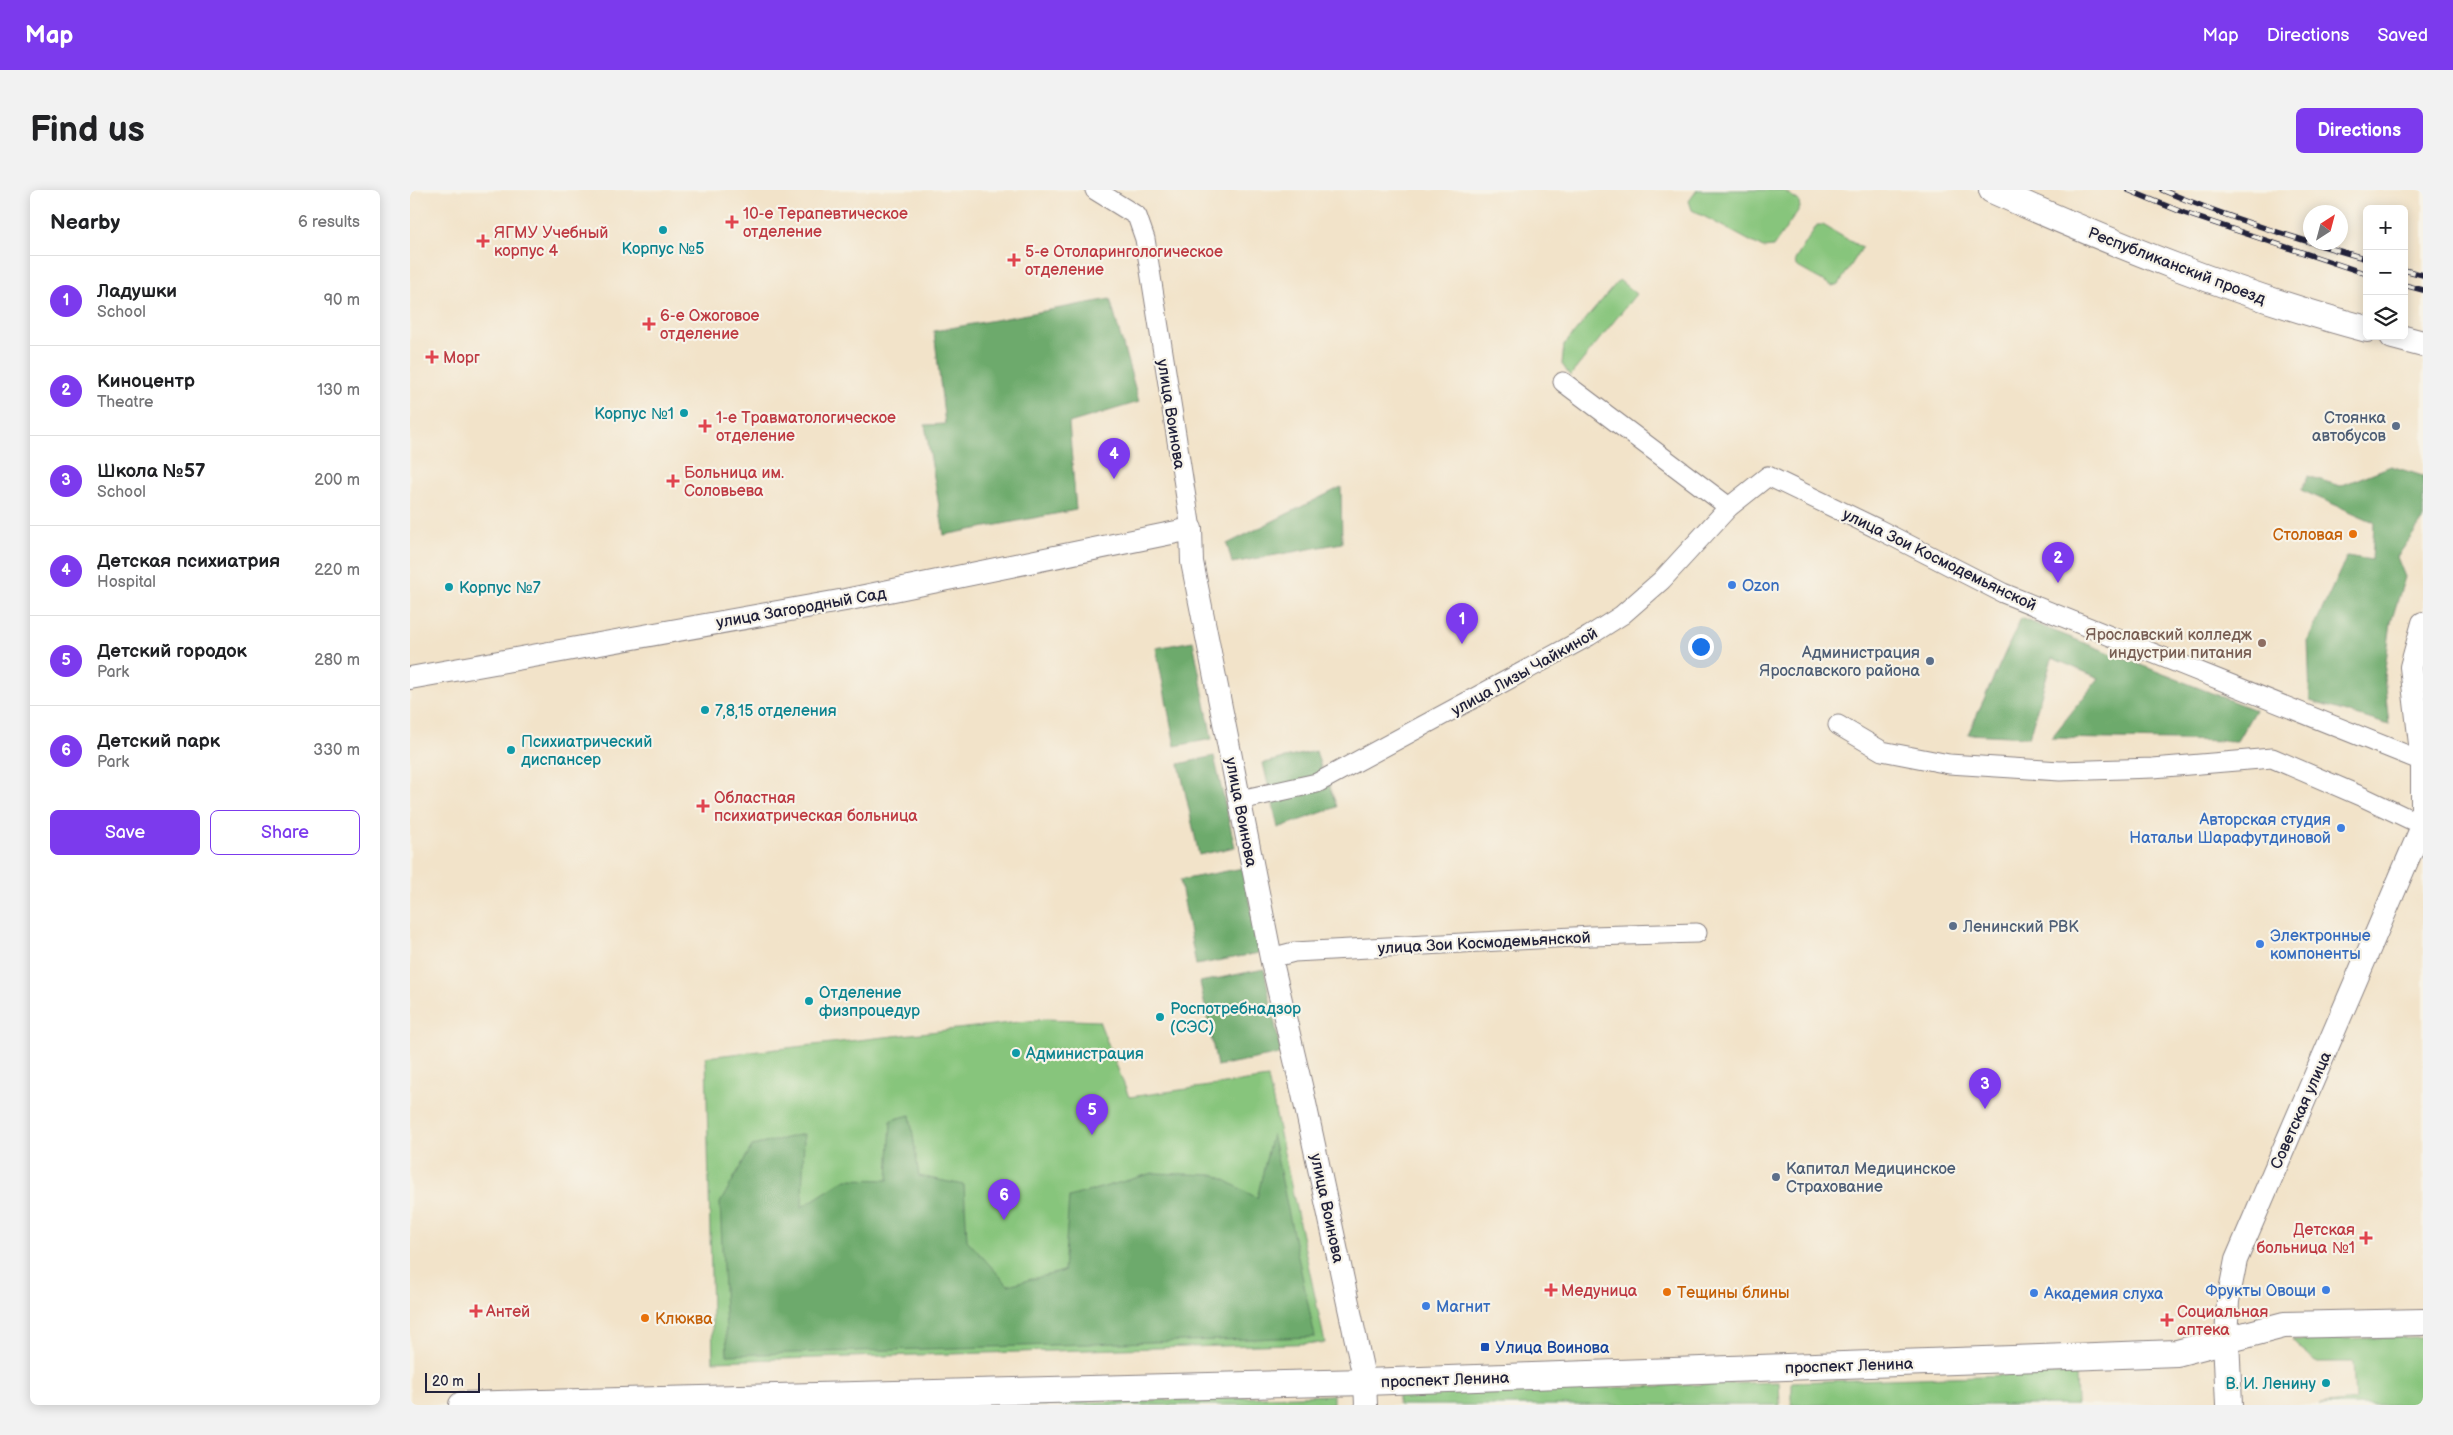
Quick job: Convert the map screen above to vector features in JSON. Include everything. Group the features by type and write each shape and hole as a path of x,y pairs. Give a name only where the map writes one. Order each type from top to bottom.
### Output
{"main road":[{"name":"Республиканский проезд","path":"1992,190 2069,225 2236,289 2363,328"},
{"path":"2408,340 2423,344"},
{"name":"проспект Ленина","path":"462,1405 1365,1394 2177,1353 2284,1325 2423,1322"},
{"name":"Советская улица","path":"2226,1339 2229,1405"}],"street":[{"name":"улица Воинова","path":"1095,190 1137,216 1145,239 1191,529 1192,562 1271,958 1304,1094 1365,1394"},
{"path":"1563,382 1729,508"},
{"name":"улица Лизы Чайкиной","path":"1240,800 1317,783 1589,636 1622,615 1662,580 1729,508 1768,476"},
{"name":"улица Зои Космодемьянской","path":"1768,476 1878,529 2003,593 2422,761"},
{"name":"улица Загородный Сад","path":"410,678 845,600 1191,529"},
{"name":"Советская улица","path":"2226,1339 2228,1302 2236,1260 2422,825 2422,761 2411,667 2422,631"},
{"path":"2411,667 2423,700"},
{"path":"1838,725 1882,751 1949,764 2060,771 2153,768 2272,758 2422,825"},
{"name":"улица Зои Космодемьянской","path":"1271,958 1294,952 1591,936 1697,933"}],"green space":[{"path":"1697,190 1783,190 1799,201 1800,208 1773,247 1763,248 1692,210 1689,201"},
{"path":"1817,225 1823,225 1862,248 1839,284 1832,286 1796,266 1795,260"},
{"path":"1619,280 1636,294 1570,376 1562,364 1564,345"},
{"path":"1110,299 1139,402 1069,423 1076,510 944,535 925,425 945,424 934,331"},
{"path":"2391,466 2423,476 2423,520 2397,557 2405,577 2391,622 2384,677 2389,725 2310,701 2308,640 2347,556 2372,560 2374,522 2301,490 2308,476 2340,486"},
{"path":"1341,487 1342,543 1232,563 1227,544"},
{"path":"2021,618 2255,710 2237,741 2051,738 2099,678 2052,658 2029,737 1968,734"},
{"path":"1193,641 1212,739 1175,746 1156,648"},
{"path":"1316,751 1323,774 1269,789 1263,763"},
{"path":"1214,756 1235,847 1199,855 1179,764"},
{"path":"1329,785 1337,807 1278,828 1272,800"},
{"path":"1243,868 1259,953 1196,965 1180,880"},
{"path":"1264,969 1281,1054 1217,1066 1200,982"},
{"path":"1046,1019 1099,1021 1129,1097 1268,1078 1325,1343 713,1361 706,1057"},
{"path":"910,1115 919,1176 964,1185 967,1240 1008,1285 1064,1271 1069,1197 1153,1173 1216,1175 1257,1198 1272,1134 1315,1337 727,1355 720,1203 752,1146 804,1134 802,1207 846,1179 888,1180 891,1120"},
{"path":"2423,1337 2423,1405 2319,1405 2355,1401 2353,1362 2315,1362 2292,1340"},
{"path":"2076,1373 2077,1405 1792,1405 1792,1382"},
{"path":"1779,1382 1780,1405 1398,1405 1398,1395"},
{"path":"1333,1395 1333,1405 976,1405"}],"railway":[{"path":"2128,190 2184,213 2363,273"},
{"path":"2162,190 2238,219 2363,258"},
{"path":"2408,271 2423,275"},
{"path":"2408,286 2423,290"}],"place":[{"name":"10-е Терапевтическое отделение","path":"732,222"},
{"name":"Корпус №5","path":"663,230"},
{"name":"ЯГМУ Учебный корпус 4","path":"483,241"},
{"name":"5-е Отоларингологическое отделение","path":"1014,260"},
{"name":"6-е Ожоговое отделение","path":"649,324"},
{"name":"Морг","path":"432,357"},
{"name":"Корпус №1","path":"684,413"},
{"name":"1-е Травматологическое отделение","path":"705,426"},
{"name":"Стоянка автобусов","path":"2396,426"},
{"name":"Детская психиатрия","path":"1114,479"},
{"name":"Больница им. Соловьева","path":"673,481"},
{"name":"Столовая","path":"2353,534"},
{"name":"Киноцентр","path":"2058,583"},
{"name":"Ozon","path":"1732,585"},
{"name":"Корпус №7","path":"449,587"},
{"name":"Ярославский колледж индустрии питания","path":"2262,643"},
{"name":"Ладушки","path":"1462,644"},
{"name":"Администрация Ярославского района","path":"1930,661"},
{"name":"7,8,15 отделения","path":"705,710"},
{"name":"Психиатрический диспансер","path":"511,750"},
{"name":"Областная психиатрическая больница","path":"703,806"},
{"name":"Авторская студия Натальи Шарафутдиновой","path":"2341,828"},
{"name":"Ленинский РВК","path":"1953,926"},
{"name":"Электронные компоненты","path":"2260,944"},
{"name":"Отделение физпроцедур","path":"809,1001"},
{"name":"Роспотребнадзор (СЭС)","path":"1160,1017"},
{"name":"Администрация","path":"1016,1053"},
{"name":"Школа №57","path":"1985,1109"},
{"name":"Детский городок","path":"1092,1135"},
{"name":"Капитал Медицинское Страхование","path":"1776,1177"},
{"name":"Детский парк","path":"1004,1220"},
{"name":"Детская больница №1","path":"2366,1238"},
{"name":"Медуница","path":"1551,1290"},
{"name":"Фрукты Овощи","path":"2326,1290"},
{"name":"Тещины блины","path":"1667,1292"},
{"name":"Академия слуха","path":"2034,1293"},
{"name":"Магнит","path":"1426,1306"},
{"name":"Антей","path":"476,1311"},
{"name":"Клюква","path":"645,1318"},
{"name":"Социальная аптека","path":"2167,1320"},
{"name":"Улица Воинова","path":"1485,1347"},
{"name":"В. И. Ленину","path":"2326,1383"}]}
